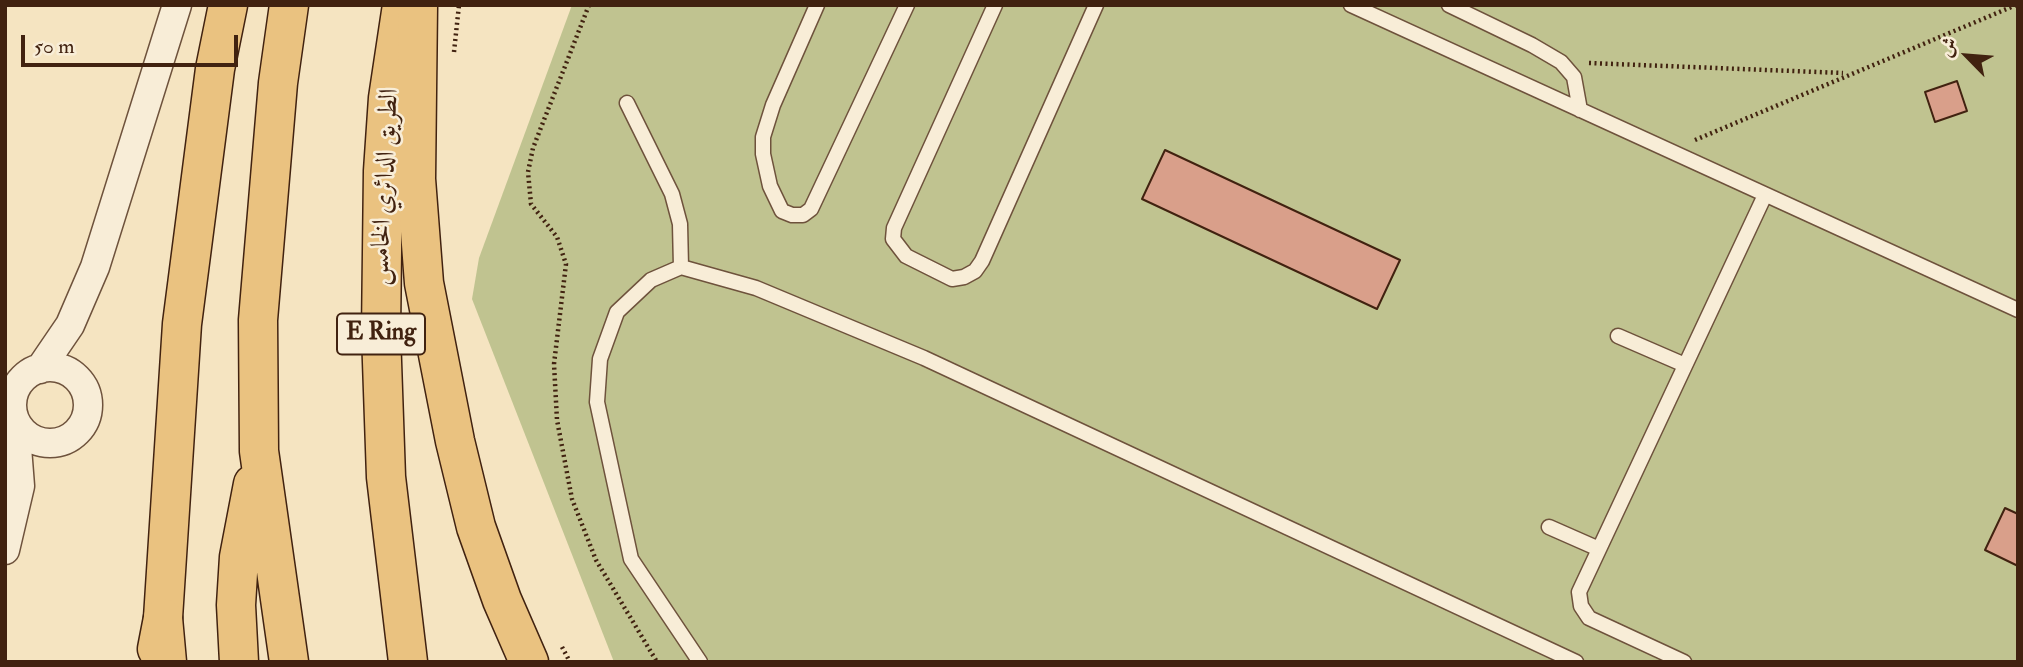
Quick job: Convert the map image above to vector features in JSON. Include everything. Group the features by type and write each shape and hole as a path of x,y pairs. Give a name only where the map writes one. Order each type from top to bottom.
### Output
{"main road":[{"path":"154,662 163,618 183,324 215,69 228,5"},
{"path":"289,5 270,165 258,320 259,451 289,662"},
{"name":"الطريق الدائري الخامس","path":"402,5 388,98 383,171 381,334 386,477 408,662"},
{"path":"418,5 416,179 424,284 455,442 476,527 502,600 544,652"},
{"path":"239,662 236,605 239,557 259,451"},
{"path":"163,618 167,662"}],"street":[{"path":"5,550 17,507 20,464 11,407 14,392 24,373 70,325 95,267 177,5"},
{"path":"17,507 60,442 81,427 88,402 76,378 53,367 24,373"},
{"path":"11,407 34,440 60,442"}],"lane":[{"path":"817,5 773,105 764,137 763,153 770,186 782,211 792,215 803,215 811,209 907,5"},
{"path":"995,5 894,228 898,248 906,256 952,279 975,271 982,261 1096,5"},
{"path":"1351,5 2018,310"},
{"path":"1449,5 1561,62 1574,77 1580,110"},
{"path":"627,103 672,194 680,224 681,267"},
{"path":"1684,662 1589,618 1581,606 1579,592 1765,195"},
{"path":"701,662 631,559 597,402 600,359 617,312 651,280 681,267 756,288 912,352 1576,662"},
{"path":"1618,336 1685,365"},
{"path":"1549,527 1599,550"}],"path":[{"path":"453,66 459,5"},
{"path":"589,5 533,148 528,172 531,204 557,237 566,264 554,365 557,420 572,499 596,560 657,662"},
{"path":"1665,149 1671,150 2015,5"},
{"path":"1561,62 1847,74"},
{"path":"544,652 570,662"}],"green space":[{"path":"572,5 2018,5 2018,662 614,662 472,299 479,258"}],"building":[{"path":"1957,81 1967,111 1935,122 1925,92"},
{"path":"1165,150 1400,260 1377,309 1142,199"},
{"path":"2005,508 2018,514 2018,566 1985,550"}]}
